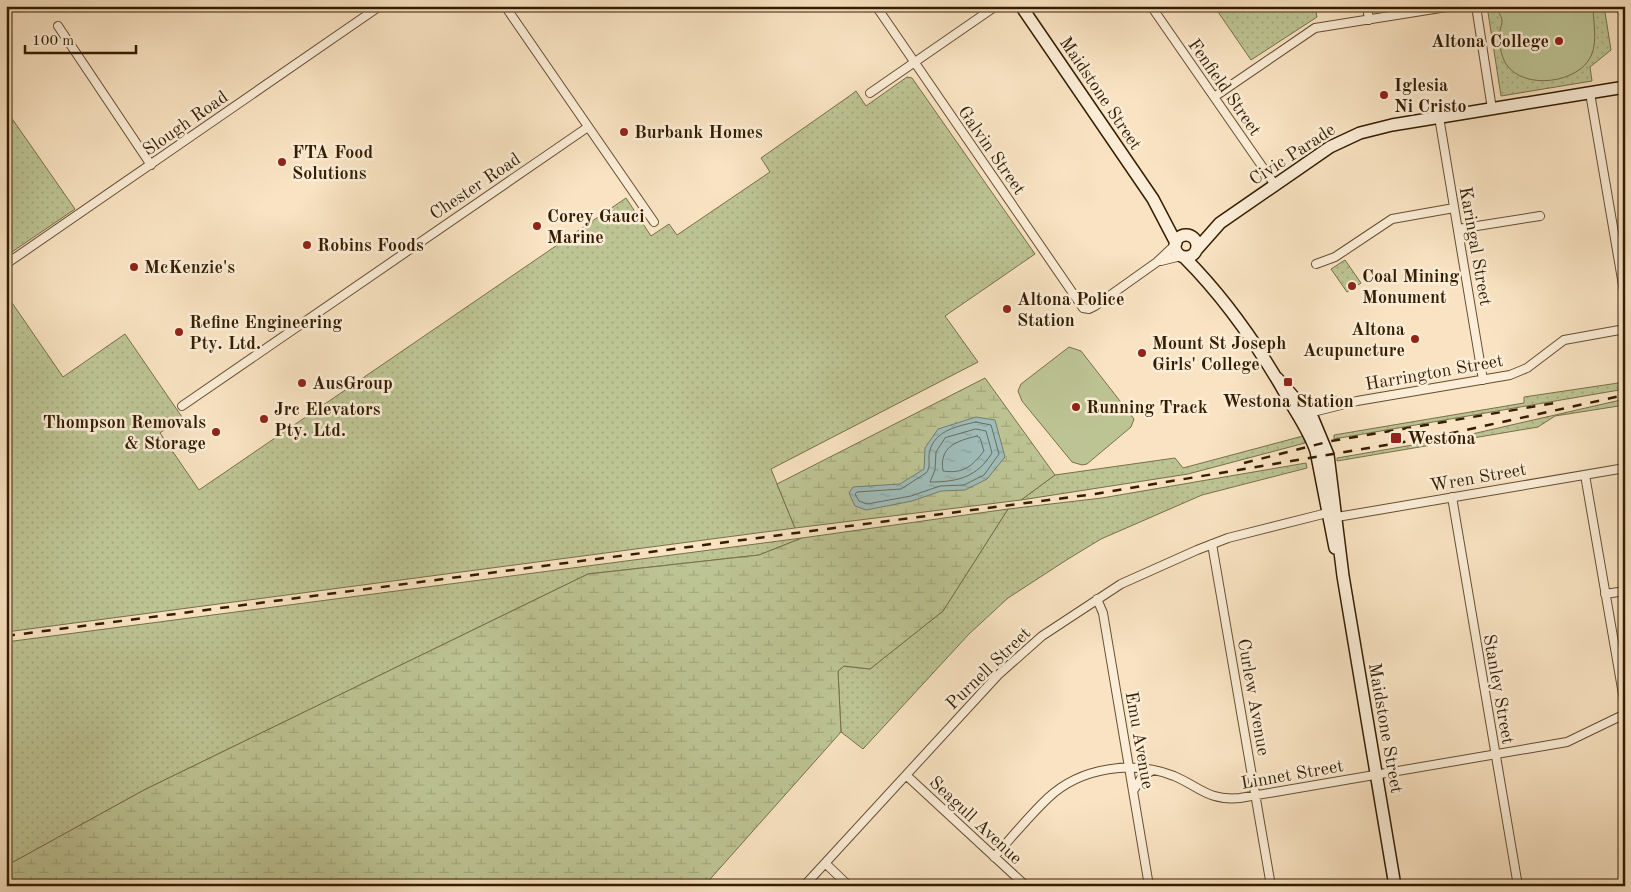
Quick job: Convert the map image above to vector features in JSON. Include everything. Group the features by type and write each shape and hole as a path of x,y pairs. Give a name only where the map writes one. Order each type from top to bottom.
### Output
{"main road":[{"name":"Maidstone Street","path":"1021,6 1153,199 1178,228 1189,236"},
{"name":"Civic Parade","path":"1189,236 1220,223 1330,147 1355,135 1385,126 1625,87"},
{"name":"Maidstone Street","path":"1153,199 1179,250 1218,292"},
{"name":"Civic Parade","path":"1196,250 1220,223"},
{"path":"1189,236 1197,243 1196,250 1191,256 1179,250 1180,237 1189,236"},
{"name":"Maidstone Street","path":"1196,250 1218,292 1277,378 1320,433 1328,455 1332,515 1395,886"}],"street":[{"name":"Slough Road","path":"6,264 380,6"},
{"path":"505,6 654,222"},
{"name":"Galvin Street","path":"876,6 1082,306 1086,309 1095,306 1158,262 1179,250"},
{"path":"870,93 996,6"},
{"name":"Fenfield Street","path":"1151,6 1275,185"},
{"path":"1367,6 1369,20"},
{"path":"1214,97 1315,28 1453,6"},
{"path":"1476,6 1492,109"},
{"path":"58,26 151,165"},
{"path":"1590,93 1625,298"},
{"name":"Karingal Street","path":"1439,117 1483,380"},
{"name":"Chester Road","path":"182,406 588,127"},
{"path":"1316,264 1335,256 1392,220 1454,208"},
{"path":"1458,229 1540,216"},
{"name":"Harrington Street","path":"1304,412 1333,401 1357,401 1483,380 1522,371 1564,340 1625,329"},
{"name":"Wren Street","path":"1332,515 1625,468"},
{"path":"1585,475 1625,706"},
{"name":"Stanley Street","path":"1452,497 1518,886"},
{"name":"Purnell Street","path":"804,886 998,676 1030,645 1121,584 1212,544 1332,515"},
{"name":"Curlew Avenue","path":"1212,544 1271,886"},
{"path":"1605,594 1625,591"},
{"name":"Emu Avenue","path":"1098,599 1103,613 1149,886"},
{"name":"Linnet Street","path":"994,857 1048,798 1064,786 1096,772 1129,768 1153,770 1174,776 1217,798 1255,796 1567,742 1624,716"},
{"path":"1133,791 1142,777 1153,770"},
{"name":"Seagull Avenue","path":"906,775 1026,886"},
{"path":"825,864 849,886"}],"green space":[{"path":"1214,6 1315,6 1317,17 1251,60"},
{"name":"Altona College","path":"1487,6 1604,6 1611,50 1590,67 1592,81 1501,96"},
{"path":"1498,6 1593,6 1595,38 1591,56 1585,65 1564,78 1538,80 1525,78 1514,73 1504,61 1501,53 1499,35 1502,18"},
{"path":"907,77 912,78 1035,254 945,316 978,362 771,469 795,528 6,632 6,294 63,377 125,334 182,417 160,433 199,490 626,198 651,236 669,224 677,235 770,172 761,158 856,91 866,106"},
{"path":"6,110 75,209 6,256"},
{"path":"1345,260 1361,283 1347,292 1331,269"},
{"name":"Running Track","path":"1069,347 1081,351 1134,419 1131,427 1087,464 1082,465 1072,462 1022,401 1018,391 1021,384"},
{"path":"985,378 1055,475 1021,500 795,528 777,484"},
{"path":"1625,382 1625,389 1334,439 1334,435 1524,403 1524,397"},
{"path":"1625,399 1625,405 1555,416 1538,427 1337,461 1337,458 1459,437"},
{"path":"1303,436 1305,443 1188,474 1021,500 1055,475 1175,458 1183,468"},
{"path":"1306,463 1307,468 1202,495 1101,539 1008,598 969,634 863,749 841,732 838,671 844,666 870,669 943,611 1008,509 1102,498"},
{"path":"1008,509 943,611 870,669 844,666 838,671 841,732 704,886 6,886 6,866 144,790 588,574 759,555 802,538"},
{"path":"802,538 759,555 588,574 144,790 6,866 6,642"}],"water":[{"path":"976,417 995,420 1005,457 987,479 965,490 941,491 912,501 866,510 855,506 849,493 853,487 900,484 924,469 925,448 938,429"}],"railway":[{"path":"6,636 1095,494 1434,437 1625,395"},
{"path":"1244,463 1331,441 1561,402"}],"place":[{"name":"Altona College","path":"1559,41"},
{"name":"Iglesia Ni Cristo","path":"1384,95"},
{"name":"Burbank Homes","path":"624,132"},
{"name":"FTA Food Solutions","path":"282,162"},
{"name":"Corey Gauci Marine","path":"537,226"},
{"name":"Robins Foods","path":"307,245"},
{"name":"McKenzie's","path":"134,267"},
{"name":"Coal Mining Monument","path":"1352,286"},
{"name":"Altona Police Station","path":"1007,309"},
{"name":"Refine Engineering Pty. Ltd.","path":"179,332"},
{"name":"Altona Acupuncture","path":"1415,339"},
{"name":"Mount St Joseph Girls' College","path":"1142,353"},
{"name":"Westona Station","path":"1288,382"},
{"name":"AusGroup","path":"302,383"},
{"name":"Running Track","path":"1076,407"},
{"name":"Jrc Elevators Pty. Ltd.","path":"264,419"},
{"name":"Thompson Removals & Storage","path":"216,432"},
{"name":"Westona","path":"1396,438"}]}
